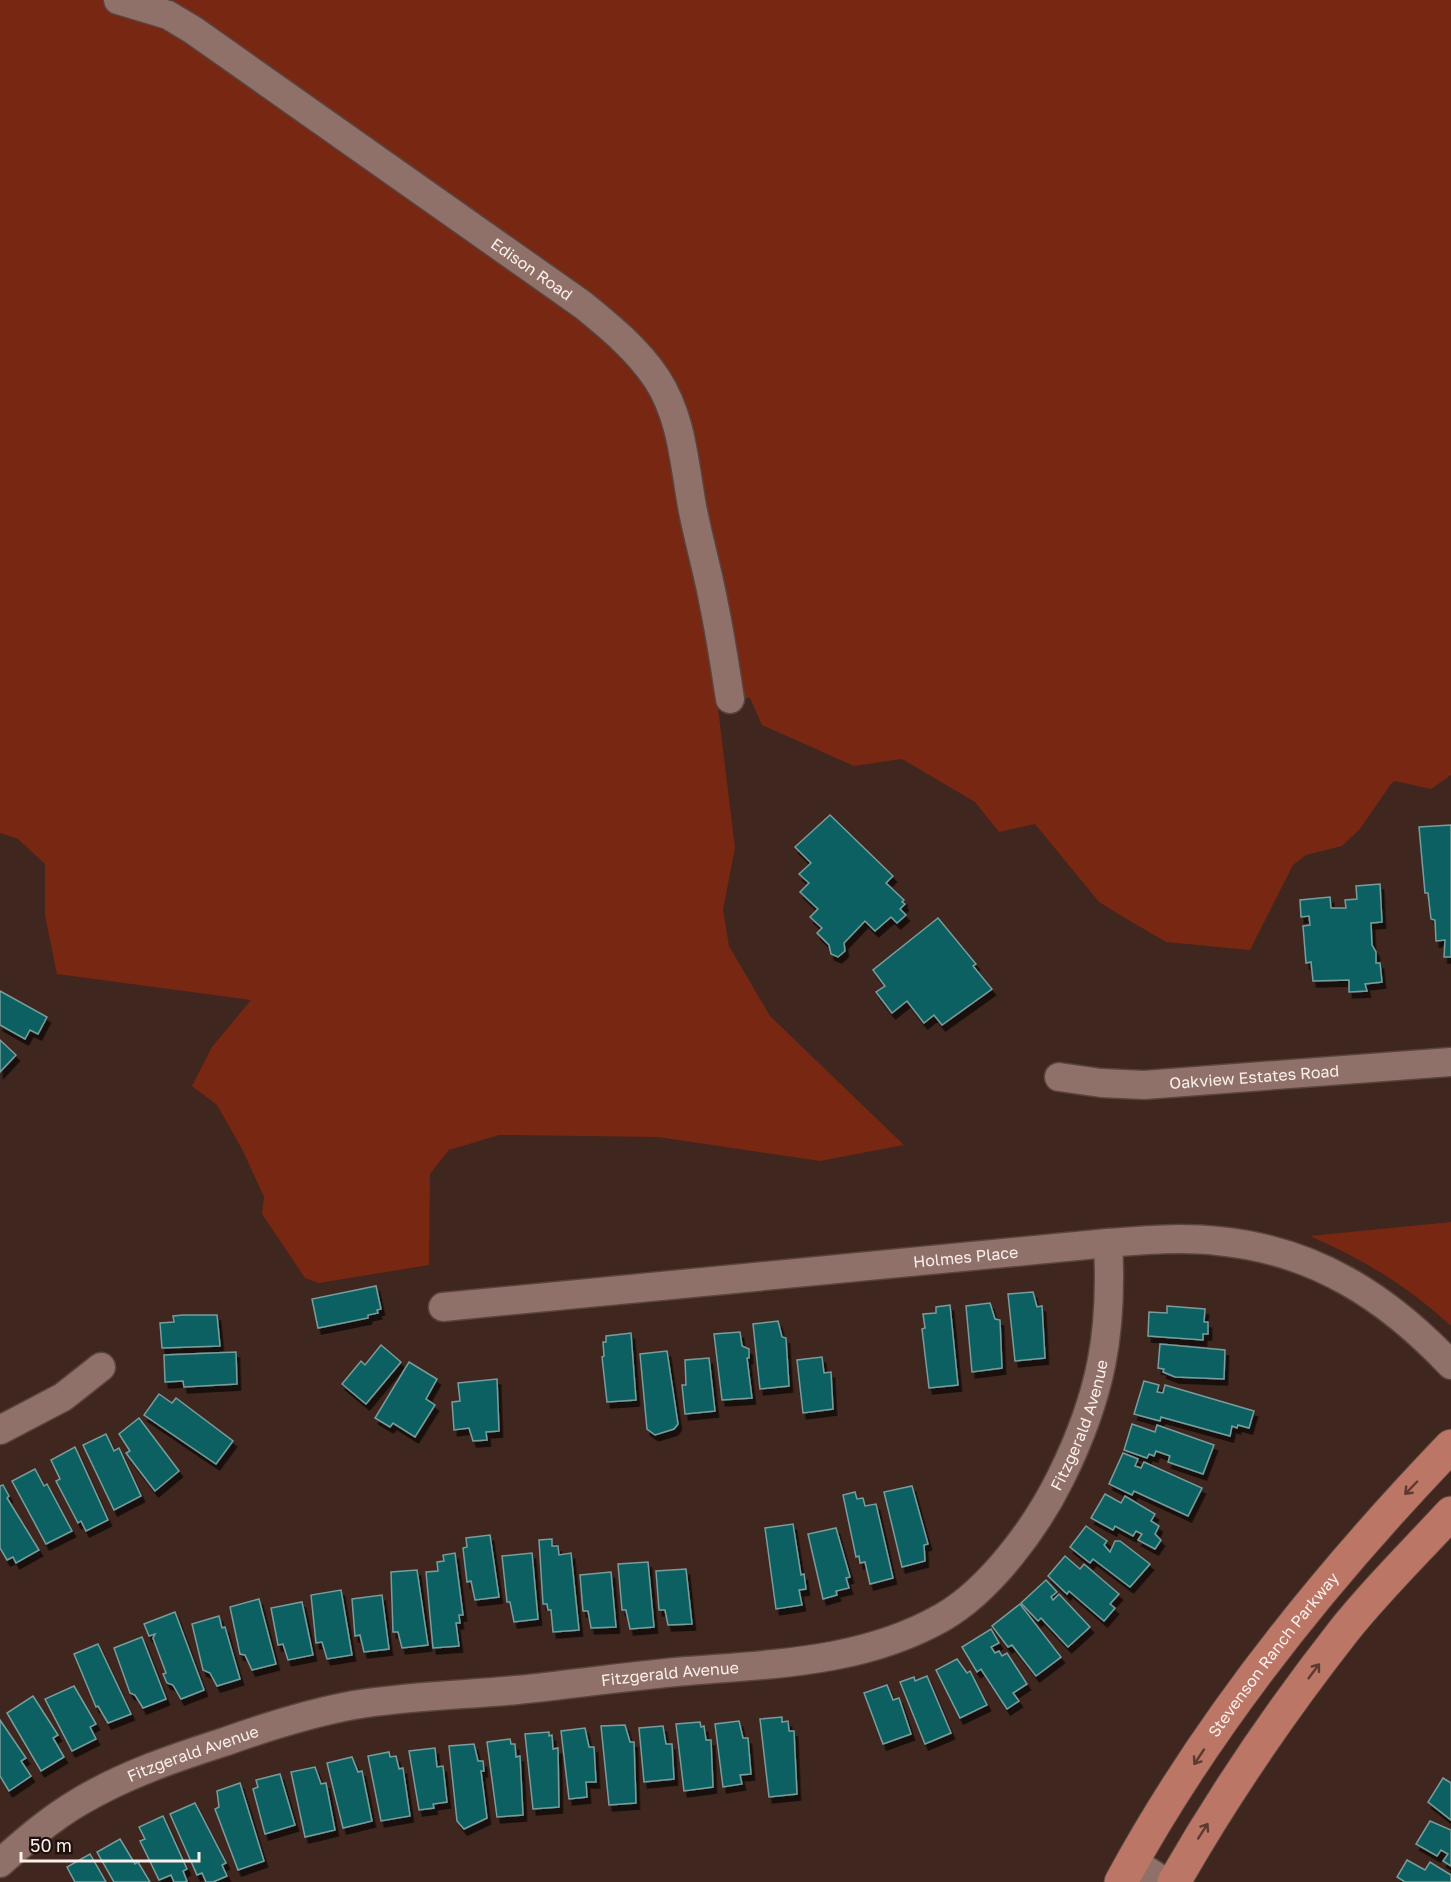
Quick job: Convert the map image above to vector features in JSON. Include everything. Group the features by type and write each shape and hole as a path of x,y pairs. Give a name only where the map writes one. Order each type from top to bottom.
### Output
{"main road":[{"name":"Stevenson Ranch Parkway","path":"1127,1872 1178,1789 1256,1675 1351,1555 1451,1446"},
{"path":"1174,1882 1245,1766 1346,1628 1401,1564 1451,1513"}],"street":[{"name":"Edison Road","path":"118,0 168,15 193,30 583,305 625,340 658,381 677,424 684,449 692,506 713,600 730,699"},
{"name":"Oakview Estates Road","path":"1059,1077 1101,1083 1144,1085 1451,1062"},
{"name":"Holmes Place","path":"443,1307 1108,1243 1184,1239 1219,1240 1290,1256 1362,1288 1404,1319 1451,1365"},
{"name":"Fitzgerald Avenue","path":"0,1863 34,1834 77,1803 120,1780 166,1761 301,1718 352,1706 412,1698 516,1690 844,1655 897,1639 945,1616 984,1584 1021,1541 1050,1499 1075,1447 1093,1399 1106,1352 1111,1292 1108,1243"},
{"path":"0,1430 63,1397 101,1367"},
{"path":"1127,1872 1165,1882"}],"shaded area":[{"path":"0,0 1451,0 1451,775 1431,789 1395,781 1360,829 1342,846 1306,855 1293,865 1250,950 1166,942 1099,902 1035,824 999,832 975,802 902,759 854,766 762,725 750,698 717,700 735,848 723,910 729,946 770,1016 904,1145 820,1161 658,1137 499,1135 449,1150 430,1174 429,1265 319,1283 305,1278 262,1214 264,1197 243,1151 217,1105 192,1086 212,1047 251,1000 57,974 45,916 45,864 18,839 0,833"},
{"path":"1451,1222 1451,1326 1385,1275 1310,1236"}],"building":[{"path":"830,815 893,876 886,883 904,900 902,902 905,904 900,909 906,915 897,923 891,917 875,931 865,921 844,943 845,951 838,957 831,954 829,945 817,933 822,928 810,917 818,909 800,892 809,883 799,874 811,863 795,847"},
{"path":"1451,825 1451,957 1444,957 1445,940 1436,941 1435,920 1431,919 1428,893 1425,893 1419,827"},
{"path":"1380,884 1382,922 1371,923 1372,945 1376,952 1376,963 1380,963 1382,982 1365,984 1367,991 1349,992 1349,980 1313,981 1311,962 1306,963 1303,926 1310,925 1309,916 1301,917 1300,900 1330,897 1331,908 1346,908 1345,900 1357,899 1356,886"},
{"path":"938,918 976,964 973,966 992,989 942,1025 934,1015 924,1023 907,1001 892,1013 876,992 885,986 873,970"},
{"path":"0,991 47,1017 38,1034 30,1030 25,1039 0,1025"},
{"path":"0,1040 16,1055 0,1072"},
{"path":"376,1286 381,1309 377,1310 378,1313 368,1315 368,1318 318,1328 312,1299"},
{"path":"1033,1292 1037,1307 1042,1306 1045,1358 1015,1361 1008,1294"},
{"path":"990,1303 995,1319 1000,1320 1002,1368 972,1372 966,1306"},
{"path":"950,1305 958,1385 929,1388 922,1329 925,1328 923,1314 936,1313 936,1307"},
{"path":"1167,1306 1205,1309 1204,1322 1208,1322 1208,1334 1203,1334 1203,1340 1148,1336 1149,1312 1167,1313"},
{"path":"217,1315 220,1346 162,1348 160,1323 174,1322 173,1316"},
{"path":"778,1321 782,1337 786,1338 789,1386 760,1389 753,1324"},
{"path":"740,1332 742,1346 749,1349 749,1358 747,1358 752,1398 722,1400 714,1334"},
{"path":"631,1333 636,1400 607,1402 602,1357 604,1356 603,1342 606,1342 606,1336"},
{"path":"1160,1344 1225,1350 1224,1379 1175,1377 1163,1372 1164,1369 1158,1368"},
{"path":"381,1345 401,1362 366,1404 342,1384 361,1361 365,1365"},
{"path":"667,1351 678,1424 674,1429 655,1435 647,1429 640,1354"},
{"path":"236,1352 237,1384 184,1387 183,1381 165,1382 164,1355"},
{"path":"822,1357 824,1373 831,1372 833,1409 803,1413 797,1360"},
{"path":"709,1358 715,1411 685,1414 682,1385 686,1385 685,1360"},
{"path":"409,1362 437,1379 426,1399 435,1405 415,1437 393,1423 390,1427 375,1418"},
{"path":"497,1379 499,1431 486,1432 487,1440 473,1441 469,1428 454,1430 452,1402 460,1401 458,1383"},
{"path":"1144,1381 1159,1385 1157,1392 1163,1393 1165,1385 1254,1411 1249,1428 1232,1426 1230,1436 1161,1417 1160,1421 1134,1414"},
{"path":"159,1394 172,1403 176,1398 233,1441 216,1464 144,1415"},
{"path":"139,1418 179,1471 155,1491 126,1453 130,1451 119,1434"},
{"path":"1132,1424 1155,1432 1157,1425 1214,1445 1203,1474 1168,1462 1170,1456 1156,1451 1154,1456 1149,1454 1147,1458 1124,1450"},
{"path":"106,1434 114,1451 119,1448 141,1496 114,1510 83,1445"},
{"path":"75,1447 108,1520 86,1531 81,1521 78,1523 56,1481 60,1479 51,1460"},
{"path":"1123,1453 1138,1459 1135,1466 1141,1468 1144,1462 1202,1488 1188,1516 1134,1491 1132,1495 1109,1484"},
{"path":"35,1469 44,1486 47,1484 72,1531 46,1544 12,1481"},
{"path":"3,1485 9,1496 7,1498 39,1550 16,1563 13,1557 7,1560 0,1548 0,1486"},
{"path":"912,1486 928,1544 924,1545 925,1561 902,1567 884,1492"},
{"path":"855,1492 857,1499 863,1498 865,1506 876,1504 893,1578 870,1584 865,1562 860,1563 859,1556 856,1557 843,1495"},
{"path":"1105,1494 1121,1503 1125,1496 1155,1514 1151,1521 1159,1526 1155,1534 1161,1540 1155,1549 1138,1540 1142,1534 1136,1531 1133,1536 1115,1526 1113,1530 1091,1518"},
{"path":"793,1524 801,1575 804,1574 806,1589 799,1590 802,1605 776,1609 765,1528"},
{"path":"1086,1526 1107,1541 1104,1545 1110,1552 1115,1541 1120,1541 1150,1564 1130,1587 1093,1559 1090,1563 1070,1547"},
{"path":"836,1528 850,1577 846,1578 849,1588 836,1591 837,1595 823,1599 808,1534"},
{"path":"490,1535 499,1597 475,1600 471,1581 467,1582 463,1548 467,1547 466,1538"},
{"path":"552,1539 552,1546 558,1546 559,1555 571,1553 579,1630 553,1632 551,1610 548,1610 547,1604 543,1604 539,1540"},
{"path":"455,1553 463,1615 459,1615 460,1623 456,1623 459,1646 433,1648 426,1572 438,1571 437,1562 444,1561 443,1555"},
{"path":"532,1553 538,1619 514,1622 510,1602 507,1602 502,1556"},
{"path":"1065,1556 1080,1569 1084,1564 1119,1594 1110,1604 1115,1608 1104,1621 1069,1591 1067,1594 1048,1576"},
{"path":"648,1562 654,1627 630,1629 626,1610 622,1610 618,1564"},
{"path":"686,1569 692,1624 668,1625 665,1610 659,1610 656,1571"},
{"path":"417,1570 428,1645 402,1648 398,1632 393,1632 391,1572"},
{"path":"611,1572 616,1627 591,1628 588,1611 583,1611 580,1575"},
{"path":"1046,1580 1057,1592 1051,1597 1053,1600 1059,1594 1090,1627 1068,1647 1041,1618 1038,1621 1021,1603"},
{"path":"341,1590 352,1655 327,1659 322,1642 316,1643 311,1595"},
{"path":"382,1595 389,1649 364,1652 360,1635 355,1636 352,1599"},
{"path":"259,1599 276,1664 252,1670 245,1655 240,1654 230,1607"},
{"path":"302,1602 313,1655 288,1660 283,1644 278,1645 271,1608"},
{"path":"1020,1604 1061,1657 1036,1676 1012,1645 1008,1647 992,1626"},
{"path":"175,1612 204,1690 181,1699 173,1685 167,1683 163,1674 166,1673 153,1638 155,1634 149,1636 144,1624"},
{"path":"219,1616 222,1628 225,1627 240,1679 217,1686 210,1673 203,1670 192,1624"},
{"path":"991,1629 999,1643 991,1647 995,1653 999,1651 1002,1656 1007,1653 1027,1684 1013,1693 1019,1701 1007,1709 981,1669 977,1672 962,1647"},
{"path":"142,1637 166,1699 143,1708 135,1695 130,1693 114,1648"},
{"path":"98,1644 131,1714 108,1723 98,1706 96,1707 74,1654"},
{"path":"957,1659 967,1673 970,1671 987,1705 960,1718 936,1670"},
{"path":"927,1676 951,1733 925,1744 900,1682 914,1677 915,1681"},
{"path":"887,1685 893,1700 899,1698 911,1734 883,1744 864,1693"},
{"path":"74,1686 96,1724 90,1727 96,1739 72,1751 45,1699"},
{"path":"33,1696 58,1735 53,1738 64,1757 41,1771 7,1713"},
{"path":"782,1717 782,1722 788,1721 789,1731 794,1731 797,1794 769,1797 760,1719"},
{"path":"0,1720 26,1758 21,1761 31,1776 9,1791 0,1776"},
{"path":"739,1721 743,1738 748,1738 751,1774 740,1775 742,1784 723,1787 715,1724"},
{"path":"700,1722 701,1727 704,1726 706,1740 711,1740 713,1787 684,1791 676,1724"},
{"path":"625,1725 630,1742 634,1742 636,1803 609,1805 601,1726"},
{"path":"663,1726 666,1744 672,1744 674,1779 644,1782 639,1728"},
{"path":"585,1728 589,1747 594,1747 596,1782 586,1782 587,1797 569,1799 561,1731"},
{"path":"549,1732 549,1736 552,1735 553,1749 558,1748 559,1807 533,1809 525,1734"},
{"path":"510,1739 511,1744 515,1744 516,1757 520,1756 523,1815 497,1817 487,1742"},
{"path":"474,1744 478,1761 483,1761 484,1771 481,1771 487,1818 464,1829 457,1821 449,1746"},
{"path":"435,1748 437,1767 443,1766 447,1802 433,1804 434,1808 419,1810 409,1751"},
{"path":"389,1752 390,1757 396,1756 399,1769 403,1768 410,1816 381,1821 368,1756"},
{"path":"352,1757 358,1772 362,1771 372,1821 343,1828 327,1763"},
{"path":"315,1767 321,1784 326,1783 335,1830 305,1837 291,1772"},
{"path":"280,1774 295,1825 265,1834 253,1789 258,1787 256,1780"},
{"path":"1443,1778 1451,1783 1451,1820 1428,1802"},
{"path":"240,1783 264,1861 238,1870 215,1809 219,1807 217,1791"},
{"path":"195,1803 226,1863 222,1865 227,1876 213,1882 206,1882 202,1873 197,1875 170,1814"},
{"path":"163,1816 187,1869 183,1871 187,1881 174,1882 171,1875 159,1880 140,1841 145,1839 139,1827"},
{"path":"1430,1821 1451,1830 1451,1866 1443,1861 1448,1854 1441,1850 1437,1856 1416,1844"},
{"path":"120,1839 135,1864 138,1862 150,1882 114,1882 97,1852"},
{"path":"90,1854 106,1882 75,1882 67,1867"},
{"path":"1407,1860 1425,1870 1430,1862 1451,1875 1451,1882 1405,1882 1397,1877"}]}
